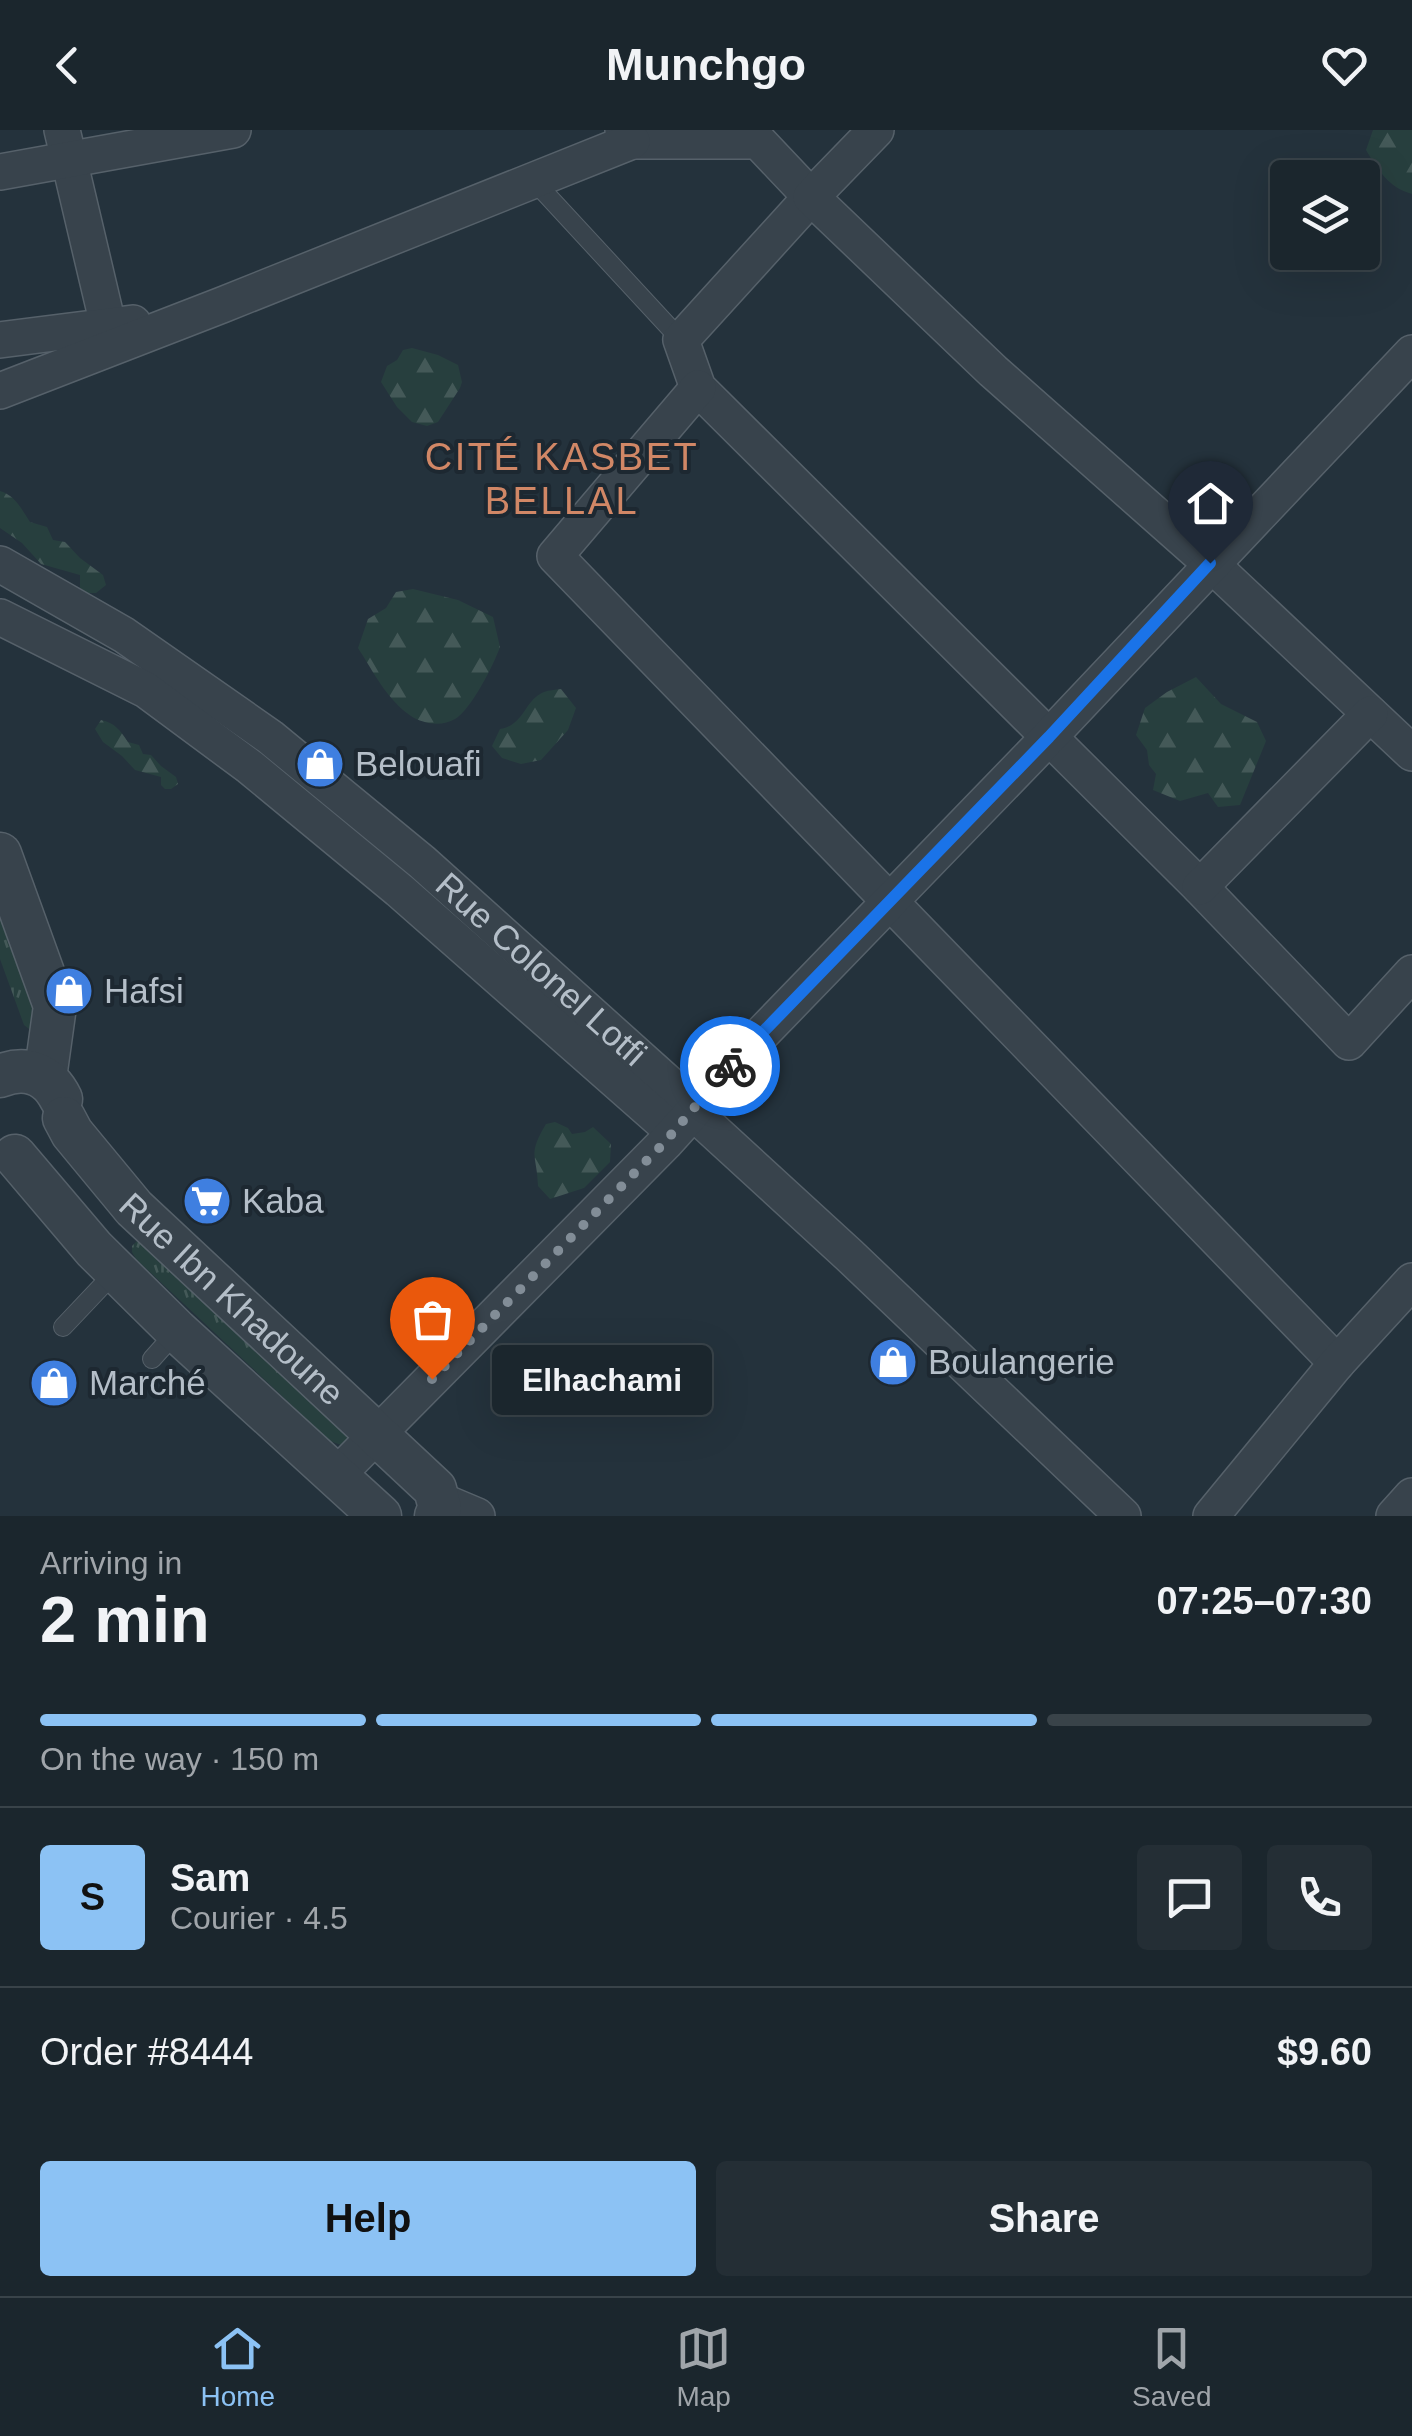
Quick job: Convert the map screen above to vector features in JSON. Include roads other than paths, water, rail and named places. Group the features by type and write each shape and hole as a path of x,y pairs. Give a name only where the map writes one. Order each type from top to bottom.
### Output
{"street":[{"path":"0,172 66,145 233,130"},
{"path":"876,130 682,340 698,388 1200,887 1348,1042 1408,985"},
{"path":"0,391 111,337 222,305 534,180 627,136 758,141 993,371 1210,563 1412,753"},
{"path":"66,145 111,337"},
{"path":"0,340 111,337"},
{"path":"335,1477 683,1122 714,1082 1049,737 1412,352"},
{"path":"698,388 554,556 1337,1363"},
{"name":"Rue Colonel Lotfi","path":"0,564 124,635 270,737 422,862 680,1094 683,1122"},
{"name":"Rue Colonel Lotfi","path":"0,617 146,690 250,766 849,1255 1123,1516"},
{"path":"1200,887 1370,714"},
{"path":"399,890 422,862"},
{"path":"0,1076 24,1071 45,1078 55,1006 2,869"},
{"name":"Rue Ibn Khadoune","path":"45,1078 56,1089 72,1133 134,1208 435,1489 451,1511"},
{"path":"4,1154 29,1156 42,1152 53,1142 64,1118"},
{"name":"Rue Ibn Khadoune","path":"4,1154 105,1260 165,1345 380,1516"},
{"path":"105,1260 134,1208"},
{"path":"1211,1516 1337,1363 1412,1281"},
{"path":"1394,1516 1412,1496"}],"lane":[{"path":"534,180 682,340"},
{"path":"63,1327 105,1260"}],"place":[{"name":"Belouafi","path":"320,764"},
{"name":"Hafsi","path":"69,991"},
{"name":"Kaba","path":"207,1201"},
{"name":"Boulangerie","path":"893,1362"},
{"name":"Elhachami","path":"432,1379"},
{"name":"Marché","path":"54,1383"}],"district":[{"name":"CITÉ KASBET BELLAL","path":"562,479"}]}
